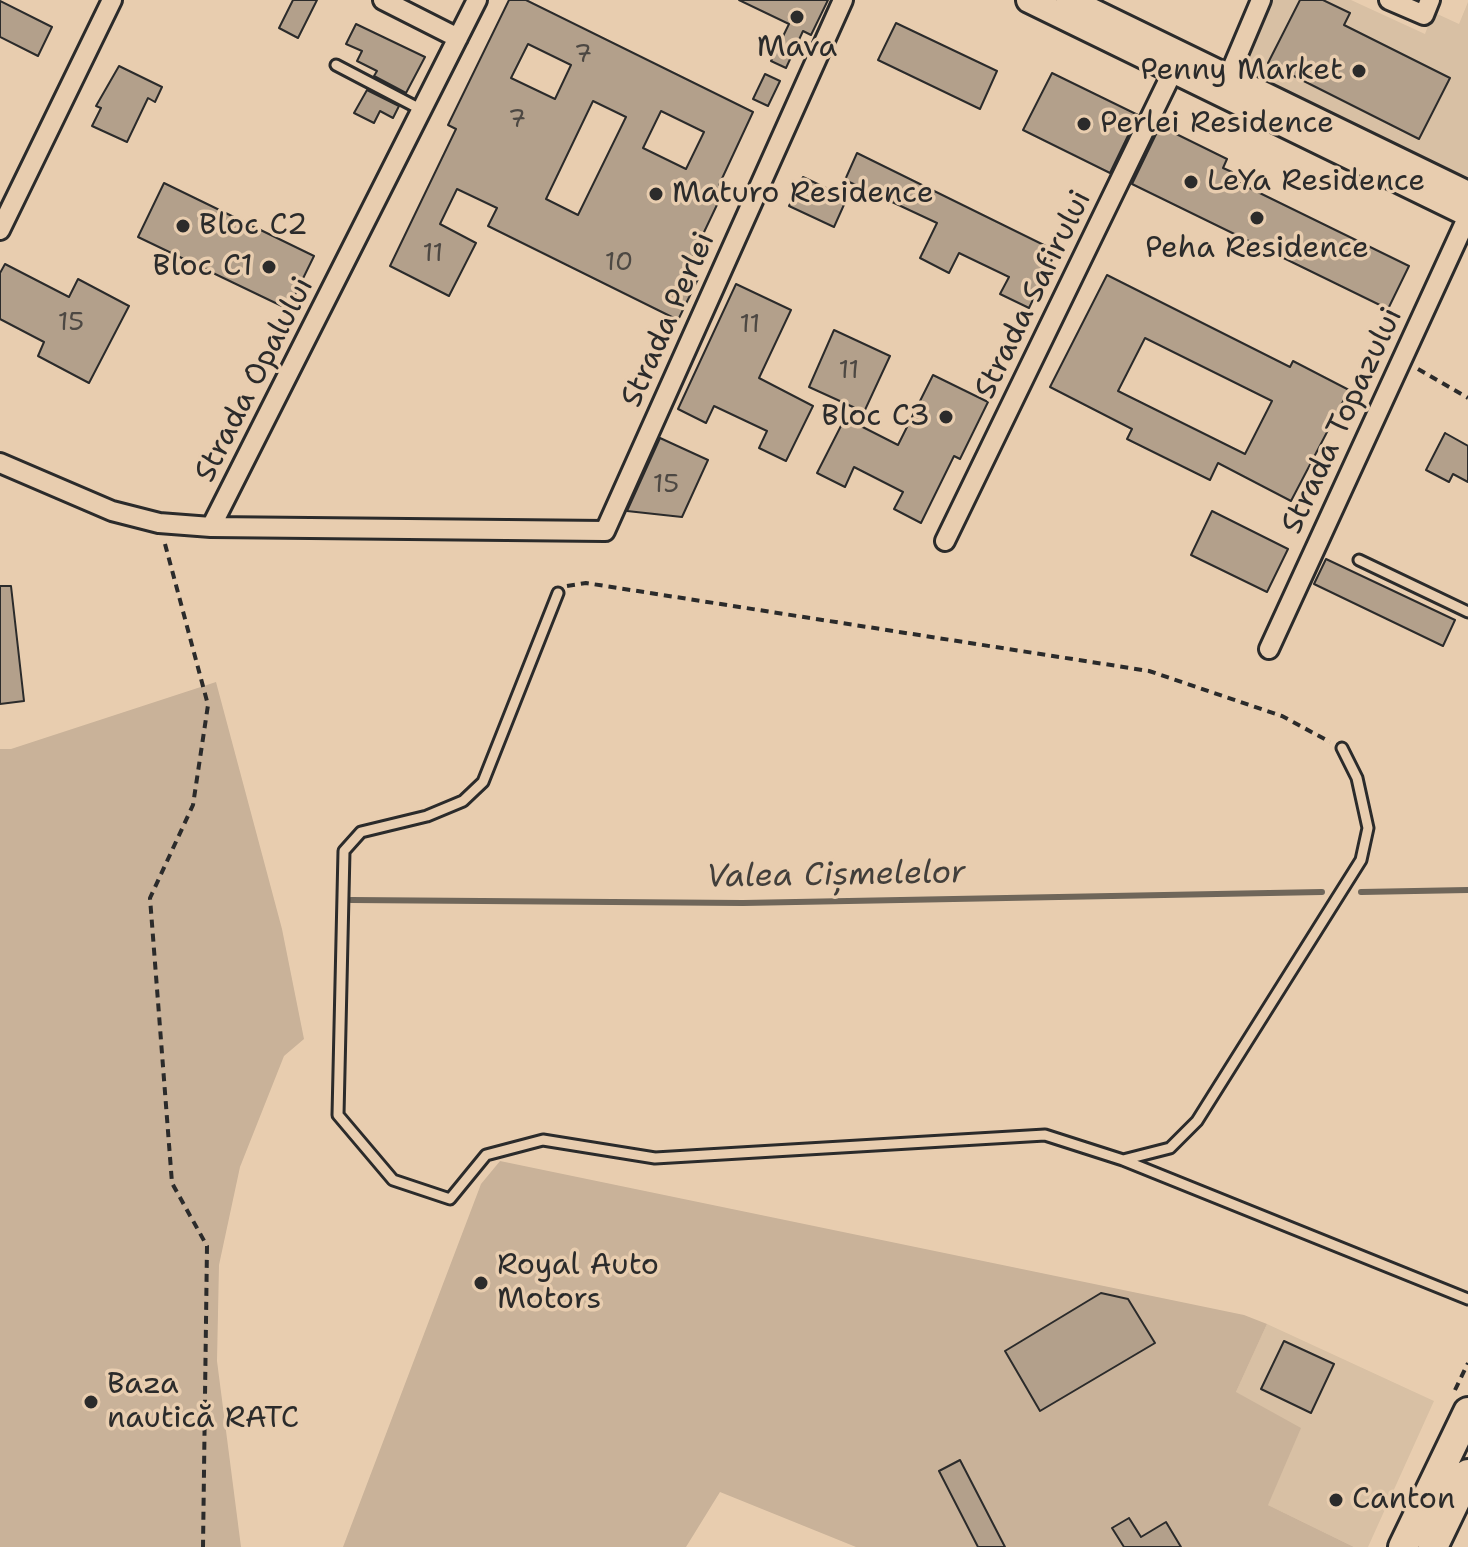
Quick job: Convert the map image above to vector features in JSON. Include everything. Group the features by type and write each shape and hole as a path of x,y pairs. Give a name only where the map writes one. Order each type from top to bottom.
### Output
{"main road":[{"path":"1029,0 1172,73 1468,215"},
{"path":"1069,0 1468,194"},
{"path":"1403,1547 1468,1412"},
{"path":"1433,1547 1468,1474"}],"street":[{"path":"0,230 112,0"},
{"path":"383,0 458,38"},
{"name":"Strada Opalului","path":"211,527 477,0"},
{"name":"Strada Perlei","path":"211,527 605,531 843,0"},
{"path":"1228,78 1261,0"},
{"path":"1389,0 1427,7"},
{"name":"Strada Safirului","path":"945,541 1172,73"},
{"name":"Strada Topazului","path":"1269,649 1468,215"},
{"path":"0,463 112,511 159,523 211,527"}],"lane":[{"path":"336,65 422,110"},
{"path":"1359,560 1468,612"},
{"path":"558,593 483,782 463,801 427,816 361,832 344,851 338,1115 393,1180 450,1199 486,1155 543,1140 655,1158 1045,1135 1123,1160 1468,1299"},
{"path":"1123,1160 1170,1148 1197,1121 1361,860 1368,828 1357,778 1342,748"}],"path":[{"path":"1402,360 1468,398"},
{"path":"159,523 208,705 193,805 150,898 172,1183 207,1246 203,1547"},
{"path":"558,593 566,586 586,583 1149,671 1282,716 1342,748"}],"shaded area":[{"path":"1270,0 1351,0 1425,34 1433,12 1459,24 1468,2 1468,177 1238,69"},
{"path":"216,682 282,929 304,1039 284,1056 240,1167 219,1265 217,1361 241,1547 0,1547 0,749 11,749"},
{"path":"500,1161 1244,1315 1267,1324 1236,1392 1301,1428 1268,1505 1354,1547 856,1547 720,1492 686,1547 343,1547 481,1184"},
{"path":"1267,1324 1434,1401 1368,1547 1354,1547 1268,1505 1236,1392"}],"building":[{"path":"293,0 317,0 298,38 279,28"},
{"path":"509,0 526,0 753,112 719,185 725,188 686,270 699,277 678,320 488,226 497,208 457,189 440,224 476,243 449,296 390,266 456,129 448,125","holes":["528,44 571,65 555,99 511,78","593,101 626,117 578,215 546,199","661,111 704,132 686,169 643,148"]},
{"name":"Mava","path":"739,0 828,0 811,35 803,31 786,68 771,61 789,24"},
{"name":"Penny Market","path":"1300,0 1323,0 1350,13 1344,25 1450,78 1419,139 1268,63"},
{"path":"0,1 52,27 38,56 0,37"},
{"path":"896,23 997,71 980,109 878,60"},
{"path":"356,24 425,57 406,93 374,76 377,71 357,61 362,51 346,44"},
{"path":"119,66 162,87 155,102 148,98 127,142 92,126 101,108 96,106"},
{"name":"Perlei Residence","path":"1052,73 1138,115 1110,173 1023,130"},
{"path":"765,74 780,81 768,106 753,99"},
{"path":"367,90 399,106 393,118 380,111 374,123 354,113"},
{"path":"1160,126 1227,159 1223,168 1232,172 1229,178 1409,266 1388,309 1132,184"},
{"path":"857,153 1056,251 1029,308 1000,294 1009,277 959,253 949,273 920,258 937,223 845,180"},
{"path":"803,177 847,198 834,227 789,206"},
{"path":"164,183 314,256 288,309 138,237"},
{"path":"5,264 69,297 78,279 129,306 89,383 38,356 44,342 0,319 0,273"},
{"path":"1107,275 1290,367 1293,361 1349,390 1291,501 1218,463 1210,480 1127,439 1132,429 1050,387","holes":["1145,338 1272,401 1245,454 1118,391"]},
{"path":"736,284 791,310 759,378 813,406 786,461 759,448 767,431 714,406 706,423 678,409"},
{"path":"834,330 890,356 864,412 809,387"},
{"path":"933,375 988,402 960,459 954,456 921,523 894,509 903,492 854,467 845,487 817,473 845,418 898,445"},
{"path":"1445,433 1468,446 1468,482 1453,474 1449,482 1426,470"},
{"path":"660,438 708,460 682,517 627,511"},
{"path":"1212,511 1288,549 1267,592 1191,555"},
{"path":"1326,559 1455,620 1443,646 1314,584"},
{"path":"0,586 11,586 24,701 0,704"},
{"path":"1101,1293 1128,1299 1155,1343 1040,1411 1005,1351"},
{"path":"1284,1341 1334,1364 1311,1413 1261,1389"},
{"path":"960,1460 1005,1547 978,1547 939,1471"},
{"path":"1129,1518 1141,1537 1166,1522 1181,1547 1124,1547 1112,1528"}],"waterway":[{"name":"Valea Cișmelelor","path":"1361,892 1468,890"},
{"name":"Valea Cișmelelor","path":"351,900 743,903 1322,892"}],"place":[{"name":"Mava","path":"797,17"},
{"name":"Penny Market","path":"1359,71"},
{"name":"Perlei Residence","path":"1084,124"},
{"name":"LeYa Residence","path":"1191,182"},
{"name":"Maturo Residence","path":"656,194"},
{"name":"Peha Residence","path":"1257,218"},
{"name":"Bloc C2","path":"183,226"},
{"name":"Bloc C1","path":"269,267"},
{"name":"Bloc C3","path":"946,417"},
{"name":"Royal Auto Motors","path":"481,1283"},
{"name":"Baza nautică RATC","path":"91,1402"},
{"name":"Canton","path":"1336,1500"}]}
